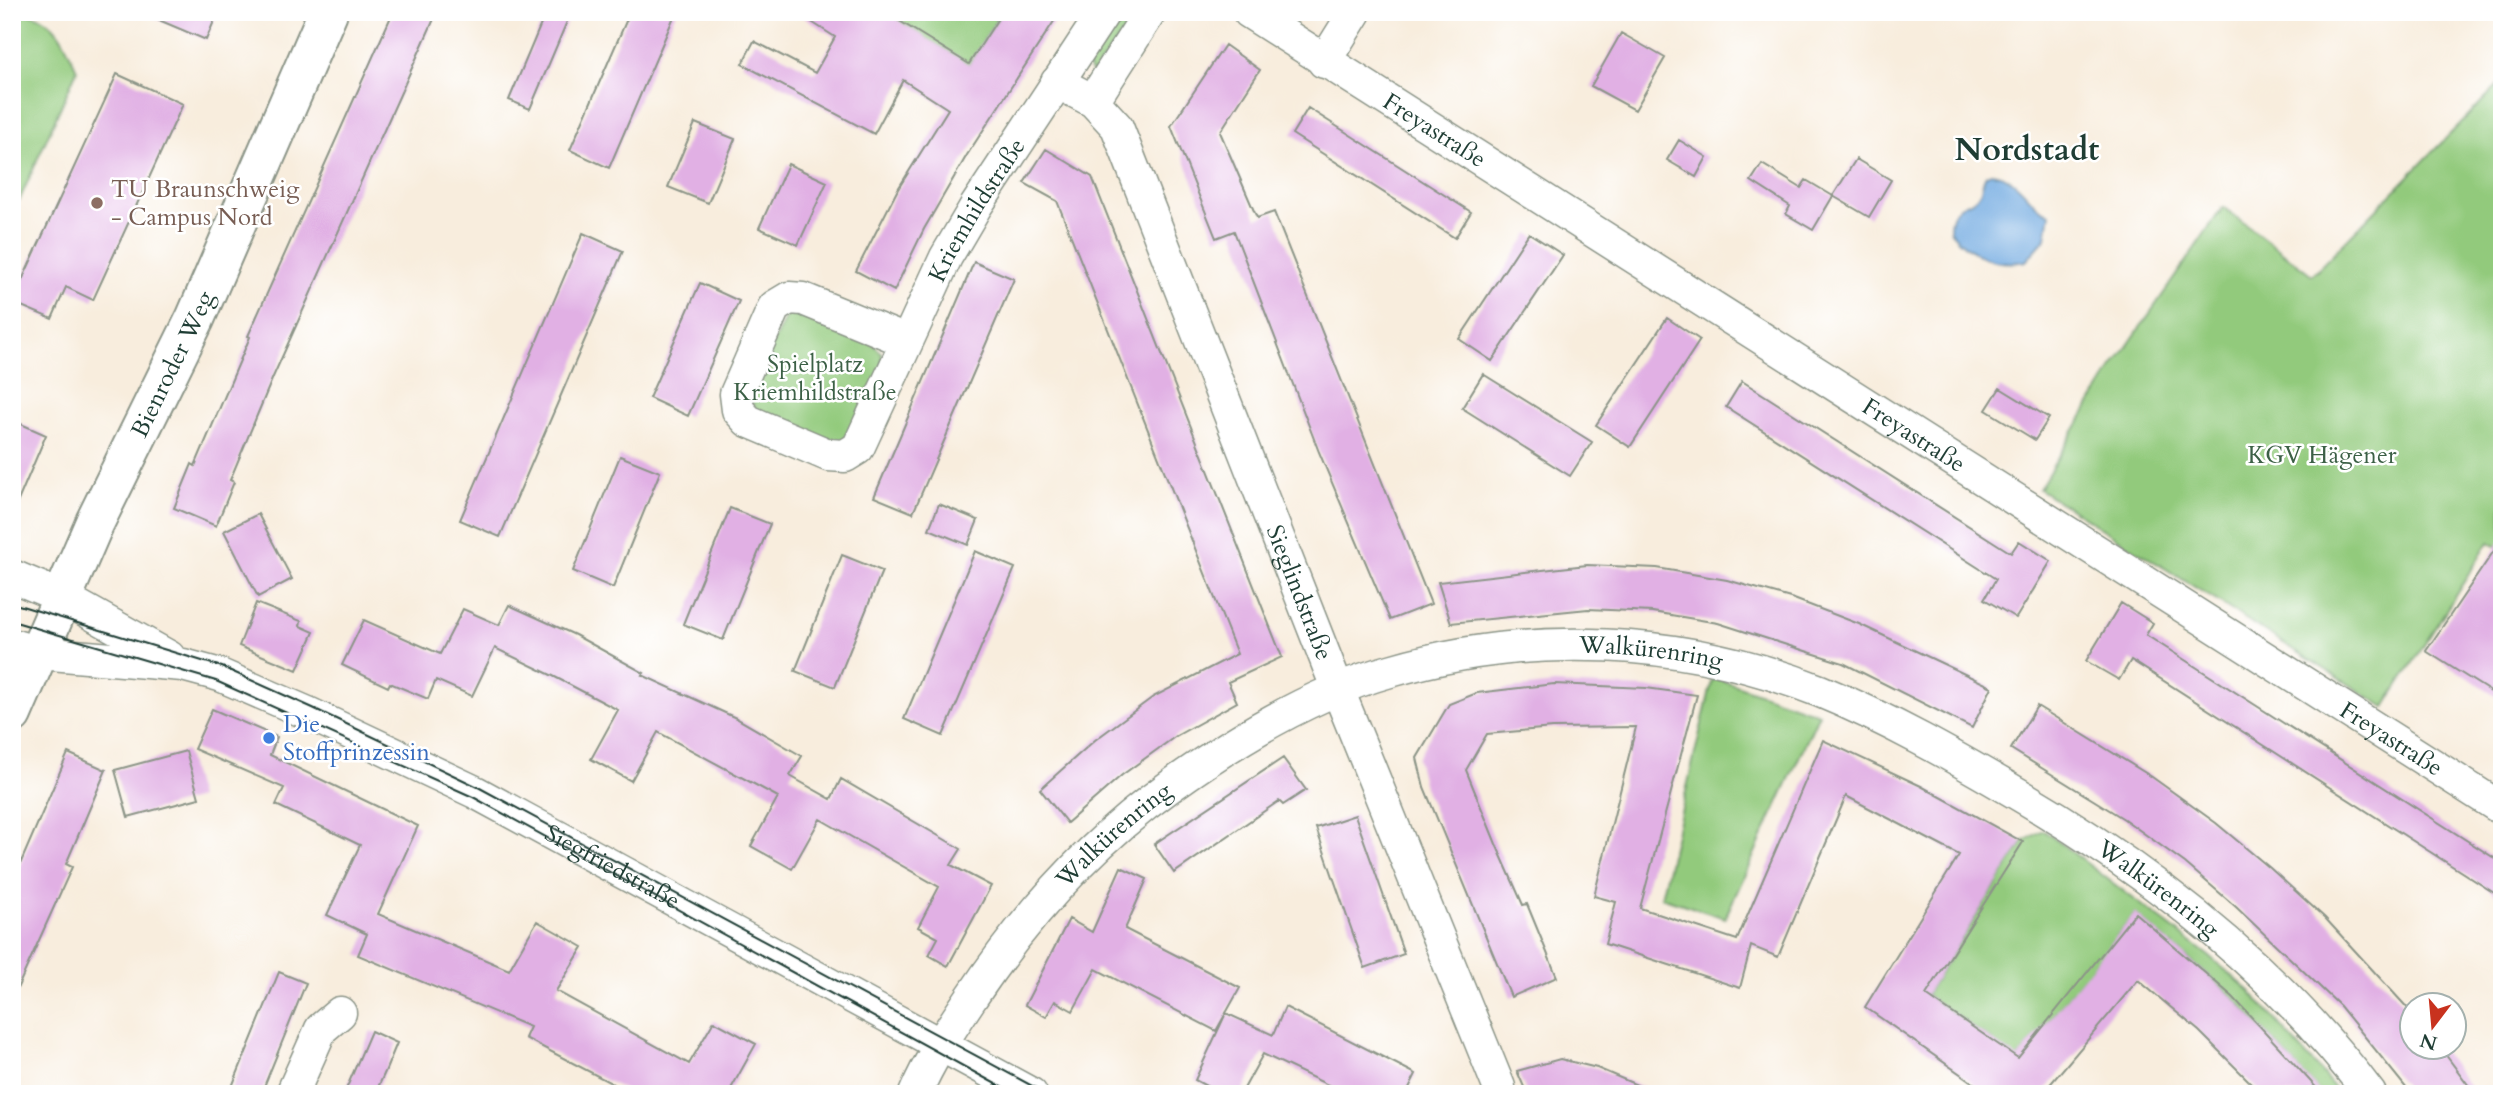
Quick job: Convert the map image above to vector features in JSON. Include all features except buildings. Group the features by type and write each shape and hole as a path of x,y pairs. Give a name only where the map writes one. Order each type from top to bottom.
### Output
{"main road":[{"name":"Bienroder Weg","path":"12,714 25,649 62,597 107,495 194,319 328,12"}],"street":[{"name":"Kriemhildstraße","path":"906,341 803,299 789,298 774,307 736,394 738,410 748,421 828,455 845,456 858,448 946,257 1104,12"},
{"path":"1057,82 1093,102 1150,12"},
{"name":"Freyastraße","path":"1249,12 2502,809"},
{"path":"1324,62 1355,12"},
{"name":"Sieglindstraße","path":"1093,102 1117,127 1338,690 1499,1087"},
{"name":"Siegfriedstraße","path":"12,576 62,597 183,665"},
{"name":"Walkürenring","path":"915,1094 941,1045 1020,928 1065,876 1112,831 1197,767 1338,690 1389,671 1505,649 1630,645 1693,654 1819,691 1978,770 2116,855 2187,908 2306,1018 2370,1094"},
{"name":"Siegfriedstraße","path":"25,649 183,665 220,675 299,709 475,792 1031,1094"},
{"path":"292,1094 321,1029 340,1013"}],"green space":[{"path":"12,12 38,16 55,28 77,70 20,199 12,206"},
{"path":"884,12 1002,12 969,65"},
{"path":"1117,12 1138,12 1094,72 1091,72 1087,65"},
{"name":"KGV Hägener","path":"2502,81 2502,549 2489,542 2385,707 2039,489 2113,367 2223,207 2312,275"},
{"name":"Spielplatz Kriemhildstraße","path":"789,310 872,342 882,354 882,368 843,445 756,411 748,394"},
{"path":"1713,677 1819,714 1725,918 1661,897"},
{"path":"2043,830 2209,956 2251,992 2340,1094 2321,1094 2233,997 2135,914 2018,1059 1926,995 2023,842"}],"water":[{"path":"1991,173 2011,181 2037,206 2050,214 2046,238 2026,261 2003,262 1983,257 1966,247 1950,231 1953,214 1976,198 1986,175"}],"tram line":[{"path":"12,603 222,667 313,708 478,787 1047,1094"},
{"path":"12,621 216,681 473,797 1014,1094"}],"place":[{"name":"TU Braunschweig - Campus Nord","path":"97,203"},
{"name":"Die Stoffprinzessin","path":"269,738"}],"district":[{"name":"Nordstadt","path":"2027,150"}]}
